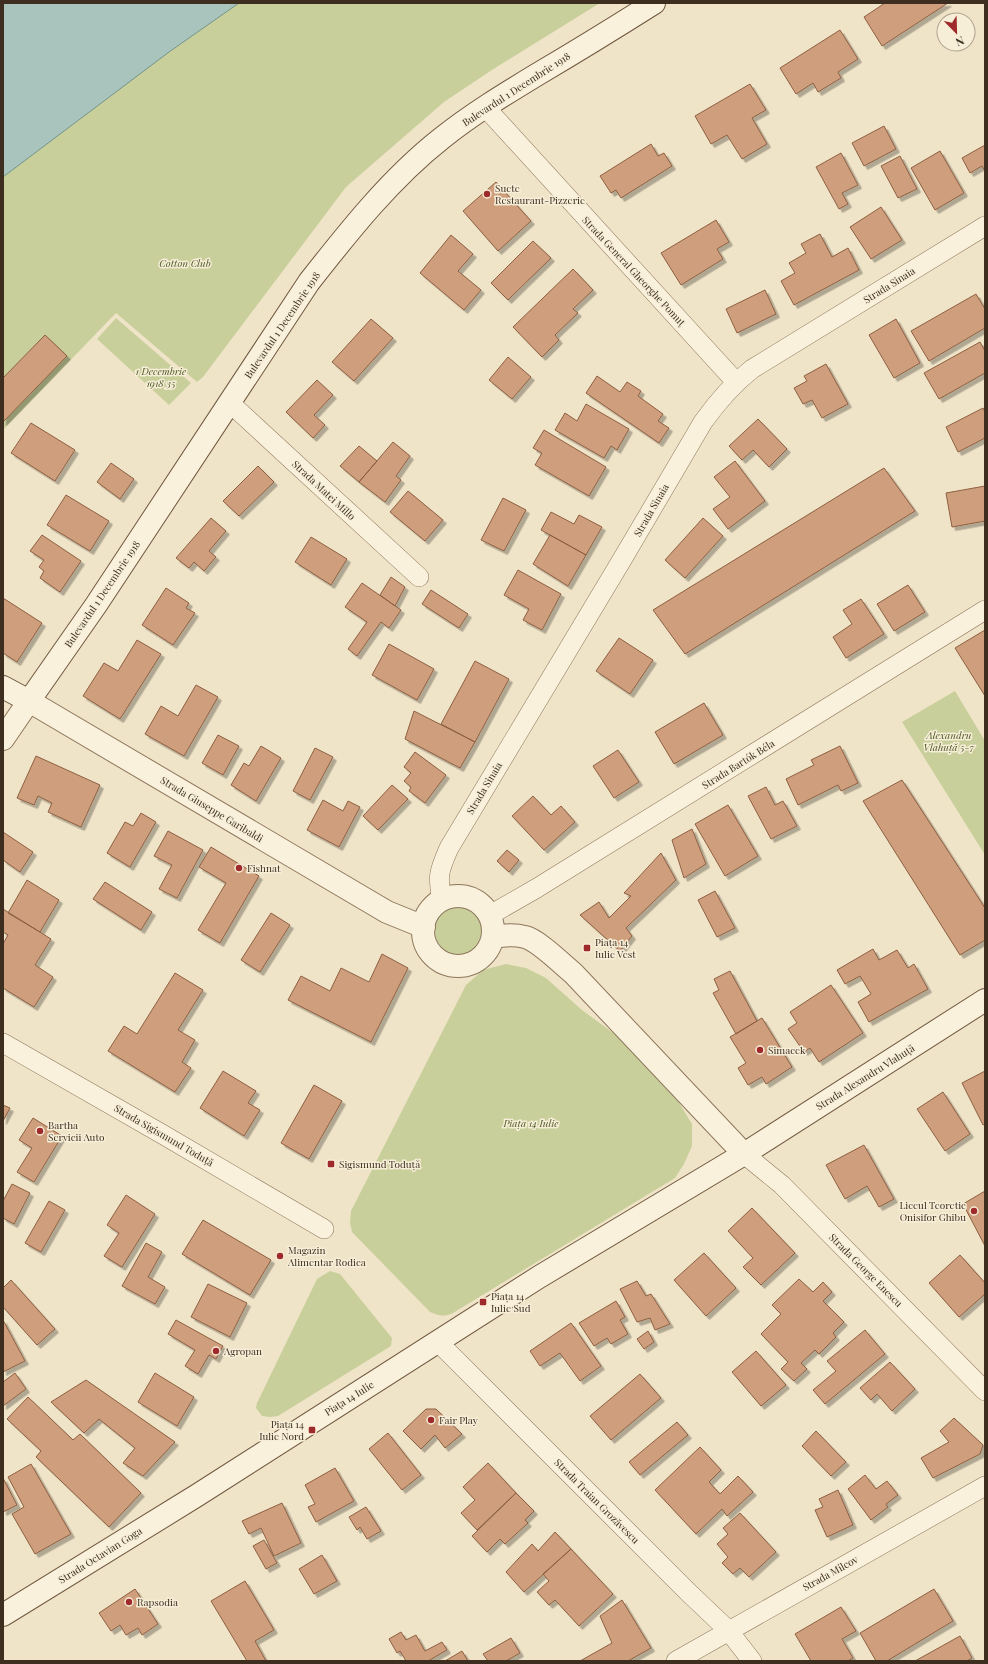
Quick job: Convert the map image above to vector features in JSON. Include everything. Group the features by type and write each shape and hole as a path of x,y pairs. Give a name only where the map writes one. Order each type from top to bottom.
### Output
{"main road":[{"name":"Bulevardul 1 Decembrie 1918","path":"3,739 96,605 309,282 341,240 413,164 442,138 485,107 654,3"},
{"name":"Strada Giuseppe Garibaldi","path":"3,687 387,912 424,927"},
{"path":"463,896 474,900 483,906 490,915 493,926 493,937 490,947 483,956 475,962 464,966 454,966 443,963 431,952 424,938 424,927 427,916 433,907 442,900 463,896"},
{"path":"493,937 510,934 527,937 541,946 573,973 744,1154"},
{"name":"Strada Alexandru Vlahuță","path":"744,1154 985,1000"},
{"name":"Piața 14 Iulie","path":"196,1496 539,1277 744,1154"},
{"name":"Strada Octavian Goga","path":"3,1615 196,1496"}],"street":[{"name":"Strada General Gheorghe Pomuț","path":"485,107 736,382"},
{"name":"Strada Sinaia","path":"442,900 439,886 439,871 462,823 623,558 703,422 715,405 736,382 752,369 985,226"},
{"name":"Strada Matei Millo","path":"230,403 418,577"},
{"name":"Strada Bartók Béla","path":"490,915 537,888 985,610"},
{"name":"Strada Sigismund Toduță","path":"3,1043 324,1229"},
{"name":"Strada George Enescu","path":"744,1154 782,1186 985,1390"},
{"name":"Strada Traian Grozăvescu","path":"438,1342 728,1630 752,1661"},
{"name":"Strada Milcov","path":"676,1661 728,1630 985,1486"}],"green space":[{"name":"Cotton Club","path":"239,3 600,3 495,68 444,102 346,187 203,377 197,382 116,313 3,430 3,177 169,52"},
{"name":"1 Decembrie 1918 35","path":"116,318 191,383 169,405 97,339"},
{"name":"Alexandru Vlahuță 5-7","path":"955,691 985,741 985,855 902,722"},
{"path":"458,903 469,905 478,911 484,920 486,931 484,942 478,951 469,957 458,959 447,957 438,951 432,942 430,931 432,920 438,911 447,905"},
{"name":"Piața 14 Iulie","path":"506,964 526,968 546,978 582,1010 627,1043 669,1086 692,1124 692,1146 684,1164 675,1178 453,1313 439,1315 430,1312 352,1232 350,1223 351,1211 466,985 483,970"},
{"path":"330,1271 340,1274 392,1338 391,1346 278,1416 262,1416 256,1408 257,1403 317,1279"}],"water":[{"path":"3,3 239,3 169,52 3,177"}],"building":[{"path":"885,3 948,3 882,46 864,17"},
{"path":"840,30 858,59 838,72 841,78 818,92 813,83 796,94 780,68"},
{"path":"750,84 766,110 752,118 767,144 742,159 727,135 711,144 695,116"},
{"path":"884,126 896,149 864,166 852,143"},
{"path":"651,144 658,156 664,153 672,166 621,198 616,190 611,193 600,176"},
{"path":"985,145 985,171 982,166 970,173 962,158"},
{"path":"940,151 964,193 935,210 911,168"},
{"path":"841,153 858,185 842,193 848,204 839,209 816,167"},
{"path":"900,156 917,189 898,198 881,166"},
{"path":"496,182 531,221 498,251 463,211"},
{"path":"881,207 902,240 871,259 850,227"},
{"path":"716,220 729,242 717,249 723,259 681,285 661,253"},
{"path":"820,234 832,257 848,248 859,270 794,305 781,281 795,273 789,263 806,253 801,244"},
{"path":"451,235 473,254 458,271 481,290 464,310 420,273"},
{"path":"533,241 551,258 508,300 491,283"},
{"path":"573,269 593,290 573,309 578,313 555,335 559,340 542,357 513,327"},
{"path":"765,290 776,314 737,333 726,309"},
{"path":"976,294 985,309 985,328 929,361 911,331"},
{"path":"371,319 393,338 354,381 332,362"},
{"path":"896,319 920,363 894,378 869,335"},
{"path":"45,335 67,356 3,422 3,378"},
{"path":"980,342 985,351 985,373 939,399 924,373"},
{"path":"508,357 531,377 512,399 489,380"},
{"path":"826,364 848,404 822,418 812,400 803,404 794,388 807,381 804,376"},
{"path":"597,376 620,392 627,382 641,391 638,396 663,414 658,421 669,428 659,443 586,393"},
{"path":"317,380 333,395 314,415 325,425 313,438 286,412"},
{"path":"586,404 629,429 617,450 611,446 604,458 555,430 565,413 577,421"},
{"path":"983,408 985,412 985,438 958,452 946,427"},
{"path":"758,419 787,449 769,467 753,450 742,460 729,446"},
{"path":"31,423 75,450 55,481 11,453"},
{"path":"544,430 606,467 589,496 535,465 542,453 533,448"},
{"path":"393,442 410,456 396,476 401,480 385,502 359,482"},
{"path":"359,446 377,461 359,482 340,466"},
{"path":"735,461 765,501 728,529 713,509 730,497 714,477"},
{"path":"111,463 134,479 120,499 97,482"},
{"path":"258,466 274,482 239,516 223,501"},
{"path":"884,468 915,511 685,654 653,610"},
{"path":"985,486 985,521 952,527 946,493"},
{"path":"408,491 443,520 425,541 390,512"},
{"path":"66,495 109,521 90,551 47,525"},
{"path":"503,498 526,510 504,551 481,540"},
{"path":"551,512 574,524 579,515 602,527 586,555 541,530"},
{"path":"211,518 226,531 209,551 216,557 204,571 194,562 189,568 176,558"},
{"path":"703,518 723,536 685,578 665,560"},
{"path":"42,535 81,561 60,592 40,578 44,571 39,567 44,560 30,551"},
{"path":"550,535 586,555 568,586 533,564"},
{"path":"311,537 347,559 331,585 295,562"},
{"path":"518,570 561,594 542,630 523,620 529,609 504,595"},
{"path":"391,577 405,587 395,606 380,595"},
{"path":"362,583 401,610 389,628 381,622 357,656 348,649 367,622 345,607"},
{"path":"908,585 925,612 894,631 877,604"},
{"path":"166,588 189,603 186,608 195,613 173,645 142,625"},
{"path":"431,590 468,614 459,628 422,604"},
{"path":"3,598 42,623 17,662 3,653"},
{"path":"861,599 884,634 846,658 833,637 852,624 843,610"},
{"path":"985,630 985,696 955,648"},
{"path":"619,638 653,660 630,694 596,671"},
{"path":"137,640 161,654 120,719 83,696 104,663 118,671"},
{"path":"389,644 434,669 417,700 372,675"},
{"path":"475,661 509,679 475,742 441,724"},
{"path":"196,685 218,697 184,756 145,734 161,706 178,716"},
{"path":"704,703 723,735 674,764 655,732"},
{"path":"414,711 475,742 460,768 405,739"},
{"path":"218,735 239,746 223,775 202,763"},
{"path":"261,746 281,758 256,801 231,785 244,763 249,766"},
{"path":"840,746 858,783 841,791 838,785 798,805 786,779 814,765 811,760"},
{"path":"315,748 333,757 310,800 293,791"},
{"path":"618,750 639,782 614,798 593,766"},
{"path":"415,752 446,775 425,803 409,791 411,787 404,781 411,773 404,767"},
{"path":"36,756 100,785 81,827 48,812 52,803 38,796 34,805 17,798"},
{"path":"902,780 985,908 985,940 960,955 863,801"},
{"path":"392,785 408,799 378,830 363,816"},
{"path":"766,787 775,805 783,801 797,826 771,839 748,796"},
{"path":"533,796 551,815 561,806 575,822 544,850 512,816"},
{"path":"323,800 343,811 348,801 360,807 339,847 307,830"},
{"path":"728,805 758,856 725,876 695,824"},
{"path":"141,813 156,822 130,867 107,853 125,822 133,826"},
{"path":"692,829 706,864 684,878 672,840"},
{"path":"168,831 203,850 177,898 159,889 172,865 154,856"},
{"path":"3,832 33,852 20,872 3,860"},
{"path":"211,847 259,876 220,943 198,930 226,883 199,867"},
{"path":"507,850 519,860 509,872 497,861"},
{"path":"661,853 676,880 626,928 632,936 620,951 580,915 599,902 609,918 631,896 624,893"},
{"path":"27,880 59,900 40,932 8,913"},
{"path":"105,882 152,912 141,930 93,899"},
{"path":"715,891 735,928 717,937 698,900"},
{"path":"3,909 51,939 35,965 53,977 34,1007 3,988 3,944 8,935 3,932"},
{"path":"271,913 290,925 260,972 241,960"},
{"path":"873,949 879,960 897,950 908,968 914,964 928,989 869,1022 858,1002 871,994 860,976 845,984 837,970"},
{"path":"382,954 408,968 371,1042 288,1000 301,976 330,991 341,968 369,982"},
{"path":"730,971 757,1021 736,1034 713,993 719,990 714,979"},
{"path":"175,973 203,990 178,1030 195,1040 182,1062 191,1068 175,1092 108,1051 124,1026 137,1034"},
{"path":"831,985 863,1033 819,1062 810,1048 804,1052 788,1029 797,1023 790,1012"},
{"name":"Simacek","path":"762,1018 792,1067 766,1084 762,1077 748,1085 738,1068 746,1063 730,1037"},
{"path":"223,1071 256,1091 248,1103 260,1110 244,1136 200,1108"},
{"path":"985,1071 985,1124 983,1125 962,1083"},
{"path":"314,1085 342,1101 309,1159 281,1143"},
{"path":"943,1092 970,1134 945,1151 917,1109"},
{"path":"3,1105 10,1108 3,1121"},
{"path":"33,1118 62,1136 34,1182 17,1172 32,1148 19,1140"},
{"path":"864,1145 894,1199 879,1207 867,1186 845,1199 826,1165"},
{"path":"12,1184 30,1193 14,1224 3,1218 3,1201"},
{"path":"985,1191 985,1246 963,1204"},
{"path":"126,1195 155,1214 122,1267 104,1256 119,1233 107,1225"},
{"path":"49,1201 65,1210 41,1252 25,1243"},
{"path":"752,1208 795,1253 761,1285 743,1267 753,1258 728,1231"},
{"path":"203,1220 271,1260 250,1295 182,1254"},
{"path":"146,1243 162,1252 148,1277 165,1287 155,1304 122,1286"},
{"path":"704,1253 736,1288 706,1316 674,1280"},
{"path":"960,1255 985,1283 985,1294 959,1317 929,1283"},
{"path":"799,1279 813,1292 823,1282 832,1292 823,1301 844,1322 833,1333 836,1337 819,1354 815,1350 801,1363 807,1369 794,1381 781,1369 788,1362 761,1334 781,1314 772,1305"},
{"path":"11,1280 55,1329 37,1345 3,1307 3,1288"},
{"path":"637,1281 646,1296 651,1294 670,1324 655,1330 650,1318 637,1322 620,1289"},
{"path":"208,1284 247,1303 230,1337 191,1317"},
{"path":"616,1301 625,1317 620,1320 628,1334 611,1344 607,1338 594,1346 579,1323"},
{"path":"3,1320 25,1361 3,1372"},
{"path":"176,1320 223,1346 216,1359 209,1355 198,1374 185,1366 195,1350 168,1334"},
{"path":"571,1323 601,1366 580,1381 560,1353 540,1366 530,1351"},
{"path":"865,1330 885,1354 825,1404 813,1390 836,1371 827,1361"},
{"path":"648,1331 654,1342 644,1349 637,1339"},
{"path":"756,1351 786,1385 761,1406 732,1372"},
{"path":"890,1362 915,1389 892,1411 877,1394 871,1400 860,1388"},
{"path":"15,1373 26,1389 3,1406 3,1382"},
{"path":"155,1373 194,1397 177,1426 138,1402"},
{"path":"640,1374 661,1398 611,1440 590,1416"},
{"path":"86,1380 175,1442 143,1476 123,1463 135,1448 99,1419 84,1433 51,1402"},
{"path":"28,1397 73,1440 80,1434 141,1493 109,1527 36,1457 41,1451 7,1419"},
{"name":"Fair Play","path":"426,1409 436,1409 462,1434 445,1448 435,1435 421,1449 403,1431"},
{"path":"954,1418 983,1445 980,1454 933,1478 921,1458 949,1442 940,1431"},
{"path":"677,1422 688,1435 640,1475 629,1462"},
{"path":"816,1431 846,1462 831,1476 802,1446"},
{"path":"388,1433 421,1475 402,1490 369,1449"},
{"path":"700,1447 721,1470 709,1482 720,1494 738,1476 753,1492 727,1516 722,1509 696,1534 655,1490"},
{"path":"488,1463 516,1493 477,1530 461,1513 475,1500 463,1487"},
{"path":"31,1464 71,1534 35,1554 12,1514 24,1507 8,1477"},
{"path":"335,1468 354,1501 316,1522 308,1507 315,1504 305,1485"},
{"path":"865,1475 876,1489 887,1481 898,1495 886,1504 888,1507 871,1520 848,1489"},
{"path":"3,1478 17,1505 3,1512"},
{"path":"838,1490 853,1525 827,1537 815,1510 823,1507 819,1499"},
{"path":"516,1493 534,1511 525,1520 528,1523 505,1544 500,1539 487,1552 472,1536"},
{"path":"282,1503 301,1543 274,1556 261,1528 249,1534 242,1521"},
{"path":"366,1507 381,1531 367,1539 360,1527 357,1530 349,1517"},
{"path":"740,1513 776,1552 749,1577 740,1568 733,1574 722,1563 728,1557 717,1544 728,1534 723,1528"},
{"path":"555,1532 571,1549 524,1592 506,1572 532,1544 538,1551"},
{"path":"264,1540 277,1563 266,1569 253,1546"},
{"path":"571,1549 613,1594 579,1626 555,1600 549,1605 537,1592 549,1581 543,1574"},
{"path":"322,1555 337,1581 314,1594 299,1569"},
{"path":"245,1581 274,1630 255,1641 266,1661 247,1661 211,1601"},
{"path":"135,1589 158,1624 142,1635 138,1628 126,1635 120,1625 111,1631 99,1613"},
{"path":"934,1589 953,1621 887,1661 876,1661 860,1633"},
{"path":"622,1600 651,1648 628,1661 580,1661 612,1643 600,1616"},
{"path":"841,1607 856,1631 842,1639 853,1658 848,1661 811,1661 795,1634"},
{"path":"401,1632 406,1640 416,1635 425,1651 442,1642 447,1650 428,1661 406,1661 400,1651 397,1653 389,1639"},
{"path":"960,1636 972,1658 967,1661 915,1661"},
{"path":"511,1638 520,1653 506,1661 488,1661 483,1654"},
{"path":"462,1651 468,1661 445,1661"}],"place":[{"name":"Suete Restaurant-Pizzerie","path":"487,194"},
{"name":"Fishnat","path":"239,868"},
{"name":"Piața 14 Iulie Vest","path":"587,948"},
{"name":"Simacek","path":"760,1050"},
{"name":"Bartha Servicii Auto","path":"40,1131"},
{"name":"Sigismund Toduță","path":"331,1164"},
{"name":"Liceul Teoretic Onisifor Ghibu","path":"974,1211"},
{"name":"Magazin Alimentar Rodica","path":"280,1256"},
{"name":"Piața 14 Iulie Sud","path":"483,1302"},
{"name":"Agropan","path":"216,1351"},
{"name":"Fair Play","path":"431,1420"},
{"name":"Piața 14 Iulie Nord","path":"312,1430"},
{"name":"Rapsodia","path":"129,1602"}]}
